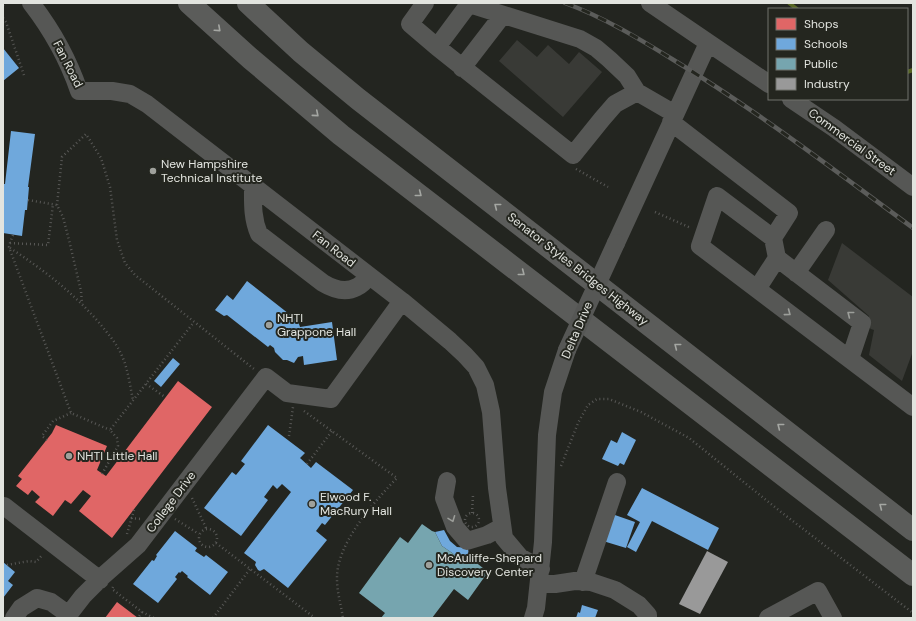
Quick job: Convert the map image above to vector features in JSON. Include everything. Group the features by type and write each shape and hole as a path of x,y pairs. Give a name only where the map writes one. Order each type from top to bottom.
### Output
{"highway":[{"path":"189,3 251,59 341,134 913,574"},
{"name":"Senator Styles Bridges Highway","path":"248,3 301,52 358,99 913,530"}],"street":[{"name":"Fan Road","path":"31,3 44,19 59,45 79,91 112,91 130,94 147,104 402,301 465,355 476,367 485,385 491,412 497,488 504,538 520,557 540,576"},
{"path":"425,3 410,24 462,68 573,155 615,104 637,92"},
{"path":"650,3 768,83"},
{"path":"438,47 469,4 502,16 580,39 596,48 627,76 637,92 673,118 789,213 773,238"},
{"path":"462,68 502,16"},
{"name":"Delta Drive","path":"533,618 540,576 543,542 547,435 553,392 567,350 708,43"},
{"name":"Commercial Street","path":"792,100 834,128 913,186"},
{"path":"253,186 252,206 255,225 259,234 333,289 349,289 358,287 369,276"},
{"path":"850,359 862,324 777,258 773,238 717,196 700,246 913,407"},
{"path":"796,272 826,230"},
{"path":"757,289 777,258"},
{"path":"266,377 286,393 331,399 402,301"},
{"name":"College Drive","path":"68,616 84,596 107,581 138,545 266,377"},
{"path":"447,481 444,498 455,527 467,541 487,535 502,527"},
{"path":"583,582 618,482"},
{"path":"4,506 107,581"},
{"path":"540,576 556,584 575,581 591,582 615,590 639,605 648,615 648,618"},
{"path":"768,618 818,591 832,618"},
{"path":"14,618 21,608 36,598 51,602 68,616"}],"path":[{"path":"3,6 6,3"},
{"path":"3,18 6,22 24,75"},
{"path":"10,243 48,245 62,157 86,134 101,158 110,187 117,240 125,263 134,275 266,377"},
{"path":"573,155 573,167 608,187"},
{"path":"28,200 55,204 63,217 81,291 82,305"},
{"path":"655,212 704,233"},
{"path":"13,235 10,247 71,413 110,430 117,438 118,446 102,474"},
{"path":"10,247 50,275 92,314 115,342 122,356 133,400"},
{"path":"110,430 194,322"},
{"path":"146,384 166,397"},
{"path":"560,470 578,423 588,405 597,399 608,399 641,412 689,438 781,512 913,613"},
{"path":"288,436 293,403 397,478 371,505 351,536 341,555 337,578 343,618"},
{"path":"47,440 42,436 52,421 71,413"},
{"path":"307,464 332,431"},
{"path":"190,493 206,528"},
{"path":"472,513 473,495"},
{"path":"126,537 134,510"},
{"path":"472,513 479,519 478,523 472,527 466,525 465,520 468,514 472,513"},
{"path":"171,517 199,534"},
{"path":"206,528 210,528 215,531 218,537 216,543 212,547 203,545 199,540 199,534 206,528"},
{"path":"216,543 315,618"},
{"path":"7,566 29,561 36,562"},
{"path":"214,618 250,569"},
{"path":"107,581 112,589 142,612 154,618"},
{"path":"138,618 142,612"}],"building: Shops":[{"name":"NHTI Little Hall","path":"178,381 212,407 112,538 79,511 91,496 83,490 71,504 65,500 53,516 35,502 40,497 32,490 28,495 16,486 22,479 18,476 52,433 56,425 107,446 97,470 106,476"},
{"path":"117,602 138,618 105,618"}],"building: Schools":[{"path":"3,48 19,68 3,81"},
{"path":"11,131 35,134 28,187 27,210 25,210 22,236 3,233 3,184 5,184"},
{"name":"NHTI Grappone Hall","path":"247,281 298,321 300,327 332,322 337,360 304,365 303,356 298,357 294,363 283,360 270,345 268,347 227,315 224,316 215,310 227,295 233,300"},
{"path":"173,358 180,364 161,387 154,381"},
{"name":"Elwood F. MacRury Hall","path":"268,425 305,453 300,458 311,468 316,462 353,490 325,525 322,523 316,531 327,540 288,588 264,569 260,571 258,570 255,565 256,562 244,553 291,492 282,484 277,489 273,485 264,497 268,500 241,536 204,508 232,472 236,475 245,464 241,461"},
{"path":"622,432 636,440 624,465 620,463 618,466 602,459 611,440 617,443"},
{"path":"642,488 719,528 708,550 652,521 636,552 627,547 640,522 627,515"},
{"path":"612,514 635,522 626,548 603,541"},
{"path":"444,530 450,541 457,547 468,548 469,557 455,555 442,546 435,532"},
{"path":"175,531 197,548 195,551 204,557 206,555 228,572 210,595 187,577 188,576 182,571 180,573 179,572 175,577 177,579 158,603 133,584 152,560 154,561 157,556 156,555"},
{"path":"3,562 15,572 8,581 13,585 3,598"},
{"path":"582,605 598,610 595,618 576,618 578,612 580,613"}],"building: Public":[{"name":"McAuliffe-Shepard Discovery Center","path":"422,524 435,532 442,546 455,555 469,557 488,572 468,600 454,589 432,618 381,618 385,613 359,593 400,537 408,543"}],"building: Industry":[{"path":"707,551 728,562 700,614 679,604"}],"building: Other":[{"path":"517,40 537,57 548,45 569,64 579,52 602,72 563,117 499,61"},
{"path":"842,243 913,297 913,351 902,381 869,355 874,330 866,325 869,316 828,280"}],"waterway":[{"path":"789,3 796,8"},
{"path":"908,72 913,70"}],"railway":[{"path":"565,3 620,28 734,99 913,228"}],"place":[{"name":"New Hampshire Technical Institute","path":"153,171"},
{"name":"NHTI Grappone Hall","path":"269,325"},
{"name":"NHTI Little Hall","path":"69,456"},
{"name":"Elwood F. MacRury Hall","path":"312,504"},
{"name":"McAuliffe-Shepard Discovery Center","path":"429,565"}]}
